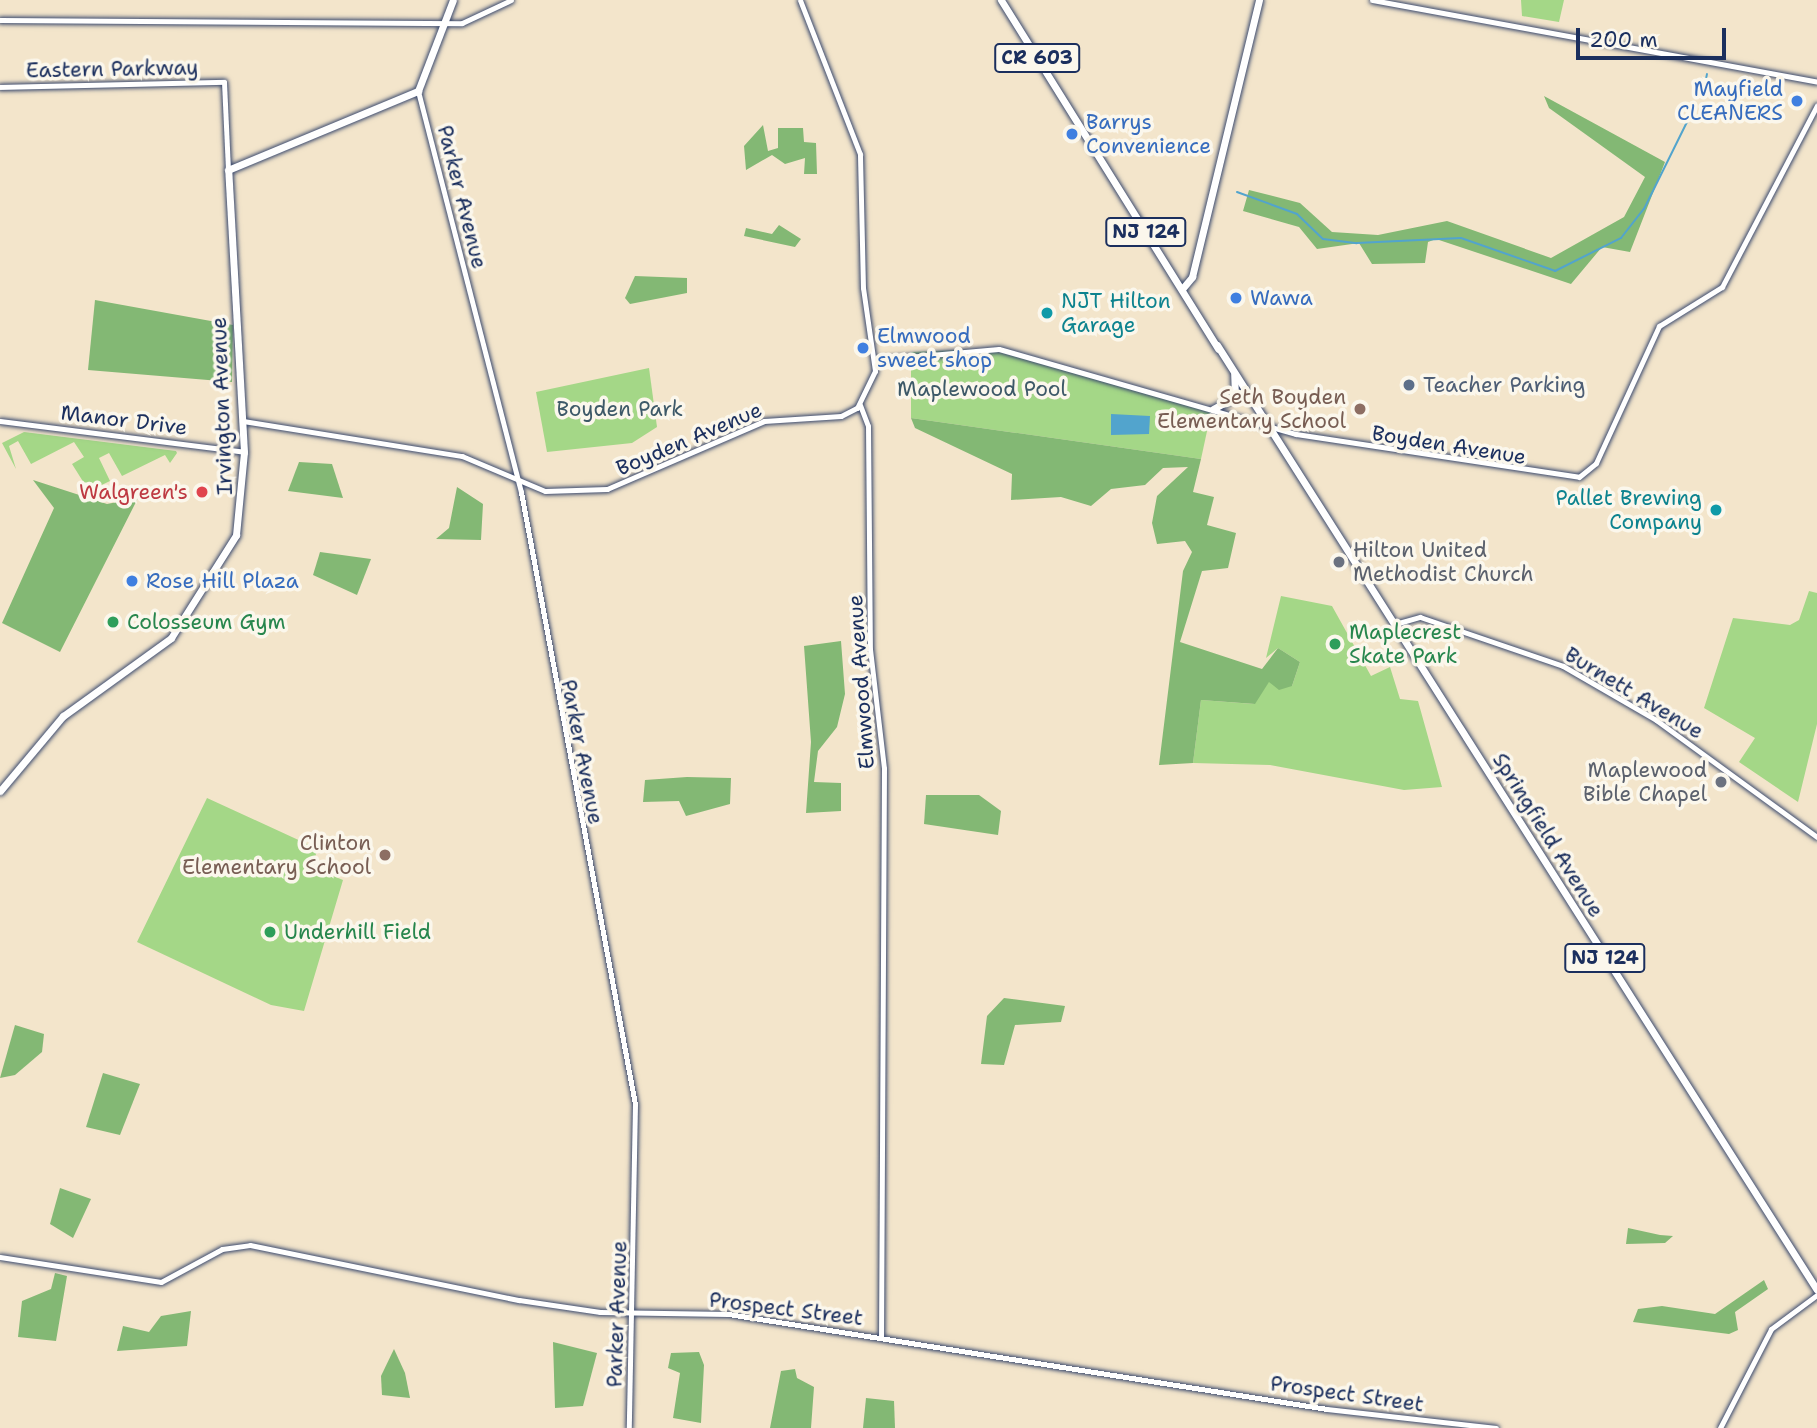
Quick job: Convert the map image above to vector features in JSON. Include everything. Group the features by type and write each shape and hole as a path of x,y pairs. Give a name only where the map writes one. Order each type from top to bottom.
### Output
{"main road":[{"path":"228,170 418,92 453,0"},
{"name":"Springfield Avenue","path":"1001,0 1817,1292"},
{"path":"1182,289 1192,277 1259,0"},
{"name":"Irvington Avenue","path":"0,791 63,716 157,652 180,628 235,537 244,452 228,170"},
{"name":"Springfield Avenue","path":"1217,345 1252,398"},
{"path":"1213,409 1235,397 1234,374"}],"street":[{"path":"0,20 398,20 462,23 511,0"},
{"path":"800,0 860,154 863,288 874,360 873,381 860,405"},
{"path":"1371,0 1817,82"},
{"name":"Eastern Parkway","path":"0,87 224,82 228,170"},
{"name":"Parker Avenue","path":"418,92 518,480 635,1104 629,1428"},
{"name":"Boyden Avenue","path":"874,360 999,349 1269,426 1431,459 1583,475 1597,463 1654,333 1722,287 1817,105"},
{"name":"Boyden Avenue","path":"243,421 462,456 545,491 607,489 764,421 841,416 860,405"},
{"name":"Elmwood Avenue","path":"860,405 868,426 870,649 884,768 881,1338"},
{"name":"Manor Drive","path":"0,421 244,452"},
{"name":"Burnett Avenue","path":"1395,625 1413,616 1563,666 1656,720 1817,837"},
{"name":"Prospect Street","path":"0,1257 161,1282 222,1249 250,1245 480,1293 632,1313 728,1314 1442,1423 1496,1428"},
{"path":"1720,1428 1772,1329 1817,1292"},
{"path":"1430,1428 1442,1423"}],"green space":[{"path":"1521,0 1564,0 1559,22 1522,16"},
{"path":"1544,96 1665,162 1630,252 1602,247 1571,284 1436,239 1428,242 1425,263 1372,264 1359,243 1317,249 1299,227 1243,211 1249,190 1300,203 1332,232 1378,235 1447,221 1551,258 1624,217 1645,177 1549,108"},
{"path":"763,125 768,151 778,148 778,128 803,128 804,142 816,143 817,174 804,174 805,158 785,164 772,155 746,170 744,146"},
{"path":"779,225 801,239 795,247 744,236 746,228 772,234"},
{"path":"635,276 687,278 687,293 630,304 625,298"},
{"path":"95,300 233,325 232,382 88,370"},
{"name":"Maplewood Pool","path":"986,349 1212,408 1201,459 911,418 911,352"},
{"name":"Boyden Park","path":"649,368 657,427 632,443 547,452 536,392"},
{"path":"911,418 1201,459 1193,492 1214,497 1207,525 1236,533 1228,568 1202,571 1180,642 1262,669 1278,648 1300,662 1292,686 1279,690 1269,682 1255,704 1201,700 1193,763 1159,765 1183,571 1192,552 1185,541 1157,544 1152,523 1157,496 1188,467 1163,468 1145,485 1111,489 1091,506 1061,497 1011,500 1012,474 915,428"},
{"path":"24,432 177,453 170,463 165,455 122,476 109,453 99,458 110,481 89,491 72,464 84,457 74,442 31,464 18,441 9,446 16,469 2,443"},
{"path":"299,462 332,464 343,498 288,491"},
{"path":"33,480 107,504 138,498 60,652 2,623 54,508"},
{"path":"457,487 483,504 481,540 436,539 449,528"},
{"path":"320,552 371,559 357,595 313,575"},
{"path":"1809,591 1817,593 1817,724 1798,802 1739,762 1755,738 1704,708 1733,618 1790,625 1799,620"},
{"path":"1281,596 1332,606 1371,676 1390,667 1400,699 1418,701 1442,787 1404,790 1270,765 1193,763 1201,700 1254,704 1269,681 1292,686 1300,662 1278,648 1266,658"},
{"path":"841,641 845,694 837,727 818,751 814,782 841,783 841,811 806,813 811,742 804,646"},
{"path":"731,778 730,804 686,816 679,801 643,802 645,780"},
{"path":"926,795 979,795 1001,811 998,835 924,824"},
{"path":"207,798 318,849 311,867 343,880 304,1011 271,1005 137,942"},
{"path":"1004,998 1065,1006 1061,1022 1015,1025 1004,1065 981,1064 987,1016"},
{"path":"15,1025 44,1034 42,1052 15,1075 0,1078"},
{"path":"103,1073 140,1084 120,1135 86,1127"},
{"path":"60,1188 91,1199 73,1238 50,1224"},
{"path":"1628,1228 1673,1236 1665,1243 1626,1244"},
{"path":"55,1273 67,1276 56,1341 18,1337 22,1301 51,1289"},
{"path":"1764,1280 1768,1289 1735,1312 1738,1330 1729,1334 1633,1322 1638,1309 1662,1306 1715,1314"},
{"path":"191,1311 187,1346 117,1351 123,1326 149,1332 161,1316"},
{"path":"553,1342 597,1353 583,1406 555,1408"},
{"path":"394,1349 405,1373 410,1398 382,1395 381,1376"},
{"path":"699,1352 704,1365 701,1423 673,1418 680,1373 668,1368 671,1353"},
{"path":"795,1369 797,1378 814,1387 811,1428 770,1428 781,1371"},
{"path":"866,1398 894,1401 895,1428 863,1428"}],"water":[{"path":"1111,414 1150,416 1149,434 1111,435"}],"waterway":[{"path":"1706,79 1707,74"},
{"path":"1237,192 1297,214 1323,239 1357,243 1461,238 1555,271 1621,238 1644,209 1688,120"}],"place":[{"name":"Mayfield CLEANERS","path":"1797,101"},
{"name":"Barrys Convenience","path":"1072,134"},
{"name":"Wawa","path":"1236,298"},
{"name":"NJT Hilton Garage","path":"1047,313"},
{"name":"Elmwood sweet shop","path":"863,348"},
{"name":"Teacher Parking","path":"1409,385"},
{"name":"Seth Boyden Elementary School","path":"1360,409"},
{"name":"Walgreen's","path":"202,492"},
{"name":"Pallet Brewing Company","path":"1716,510"},
{"name":"Hilton United Methodist Church","path":"1339,562"},
{"name":"Rose Hill Plaza","path":"132,581"},
{"name":"Colosseum Gym","path":"113,622"},
{"name":"Maplecrest Skate Park","path":"1335,644"},
{"name":"Maplewood Bible Chapel","path":"1721,782"},
{"name":"Clinton Elementary School","path":"385,855"},
{"name":"Underhill Field","path":"270,932"}]}
